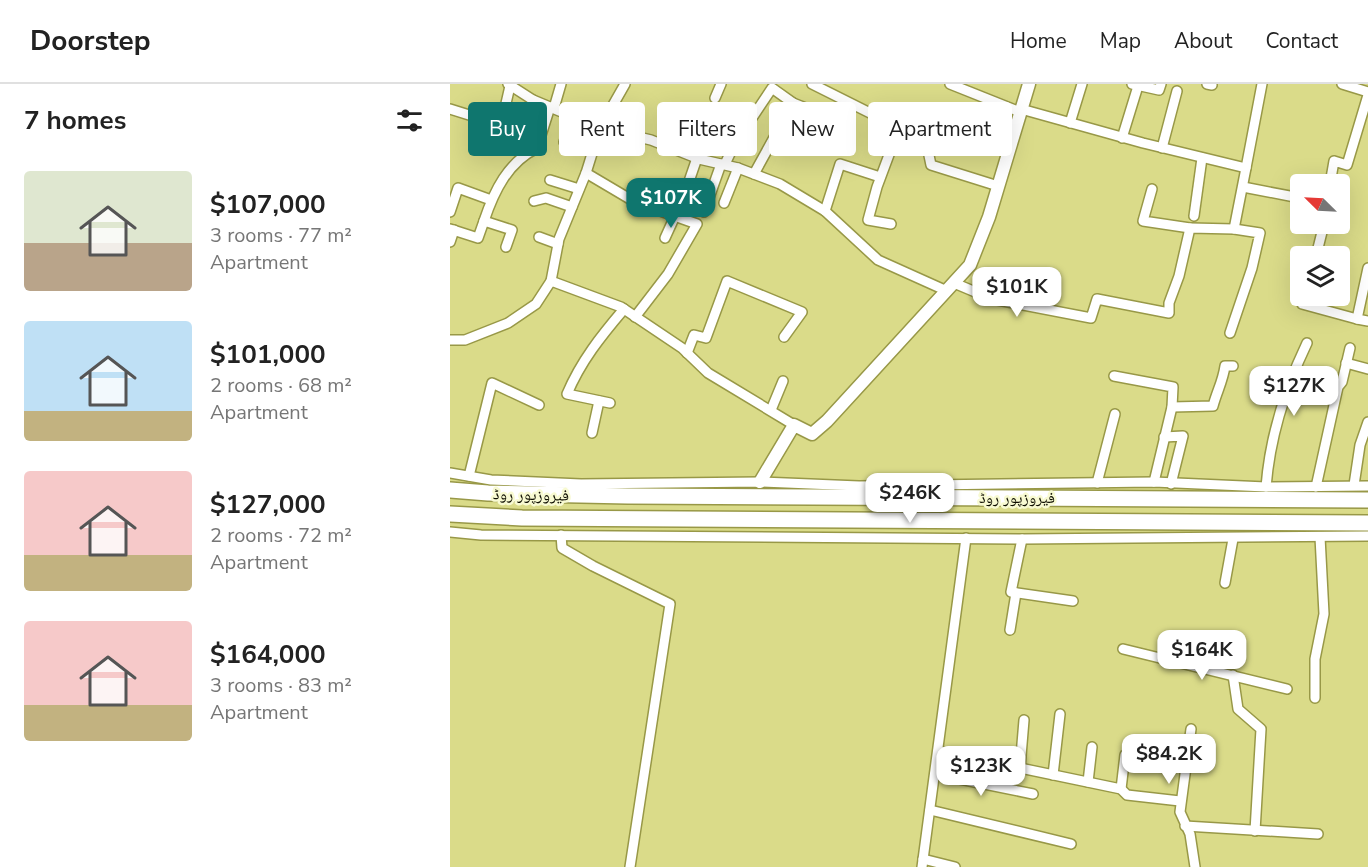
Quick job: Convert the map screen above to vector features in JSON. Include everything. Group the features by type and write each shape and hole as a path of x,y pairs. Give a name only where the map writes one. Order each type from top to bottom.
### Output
{"highway":[{"name":"فیروزپور روڈ","path":"450,490 488,494 628,490 1050,490 1311,493 1368,500"},
{"path":"1306,522 1311,493"},
{"name":"فیروزپور روڈ","path":"450,514 534,518 1368,523"}],"street":[{"path":"547,120 561,84"},
{"path":"615,102 625,84"},
{"path":"715,98 721,84"},
{"path":"812,84 868,112"},
{"path":"950,84 1020,110 1246,168"},
{"path":"551,281 624,309 687,353 708,373 812,434 827,421 969,265 980,243 1029,84"},
{"path":"1070,123 1082,84"},
{"path":"1122,138 1135,85 1160,90 1161,84"},
{"path":"1234,229 1262,84"},
{"path":"1332,174 1334,161 1347,165 1365,115 1368,93 1342,84"},
{"path":"506,102 509,85 520,88 533,100 559,110"},
{"path":"757,110 772,88 792,102"},
{"path":"1162,148 1177,90"},
{"path":"450,109 468,115"},
{"path":"645,139 697,158 738,168 780,184 825,211 878,260 950,287 992,299 1091,318 1097,299 1169,313 1168,303 1179,276 1190,228"},
{"path":"754,174 769,147"},
{"path":"450,242 452,229 478,238 491,200 507,171 521,161 524,156"},
{"path":"450,340 465,340 508,323 536,304 551,281 558,244 591,156"},
{"path":"704,212 727,156"},
{"path":"888,156 868,220 891,224"},
{"path":"929,156 931,165 998,186"},
{"path":"685,193 697,158"},
{"path":"1194,216 1202,158"},
{"path":"825,211 840,164 880,177"},
{"path":"724,203 738,168"},
{"path":"586,173 635,202 698,224 668,274 635,316"},
{"path":"550,180 579,189"},
{"path":"1243,187 1290,196"},
{"path":"450,212 458,188 491,200"},
{"path":"1152,189 1143,221 1190,228 1234,229 1260,233 1252,268 1230,333"},
{"path":"534,201 546,198 572,207"},
{"path":"665,238 675,216"},
{"path":"484,221 512,230 506,247"},
{"path":"539,237 558,244"},
{"path":"1358,319 1368,268"},
{"path":"687,353 694,335 706,339 727,281 802,312 784,337"},
{"path":"1309,306 1368,321"},
{"path":"610,404 567,394 578,370 598,339 624,309"},
{"path":"1266,487 1272,435 1295,368 1307,343"},
{"path":"1311,493 1350,348"},
{"path":"1347,363 1368,369"},
{"path":"1172,407 1213,406 1217,391 1222,386 1225,366 1233,366"},
{"path":"1114,376 1173,387 1172,407 1154,483"},
{"path":"771,410 783,381"},
{"path":"469,476 492,383 539,405"},
{"path":"592,433 599,401"},
{"path":"1097,483 1115,414"},
{"path":"1354,485 1360,445 1365,438 1368,422"},
{"path":"760,482 794,425"},
{"path":"1164,437 1183,436 1171,484"},
{"path":"450,473 519,482 628,490 760,482 1050,490 1097,483 1154,483 1266,487 1311,493 1354,485 1368,486"},
{"path":"450,532 481,535 1022,539 1233,539 1368,536"},
{"path":"561,535 562,548 670,604 630,867"},
{"path":"1315,698 1316,659 1324,614 1320,537"},
{"path":"955,867 923,863 966,538"},
{"path":"1022,539 1011,592 1073,601"},
{"path":"1226,583 1233,539"},
{"path":"1010,630 1017,593"},
{"path":"1123,649 1287,689"},
{"path":"1233,675 1238,709 1262,729 1255,831"},
{"path":"1053,775 1060,714"},
{"path":"1020,768 1024,720"},
{"path":"1191,729 1180,801 1182,820 1190,834 1195,867"},
{"path":"1088,782 1092,747"},
{"path":"938,751 1121,789 1127,795 1180,801"},
{"path":"1121,789 1125,755"},
{"path":"935,774 1033,794"},
{"path":"930,810 1071,844"},
{"path":"1185,826 1318,834"}]}
